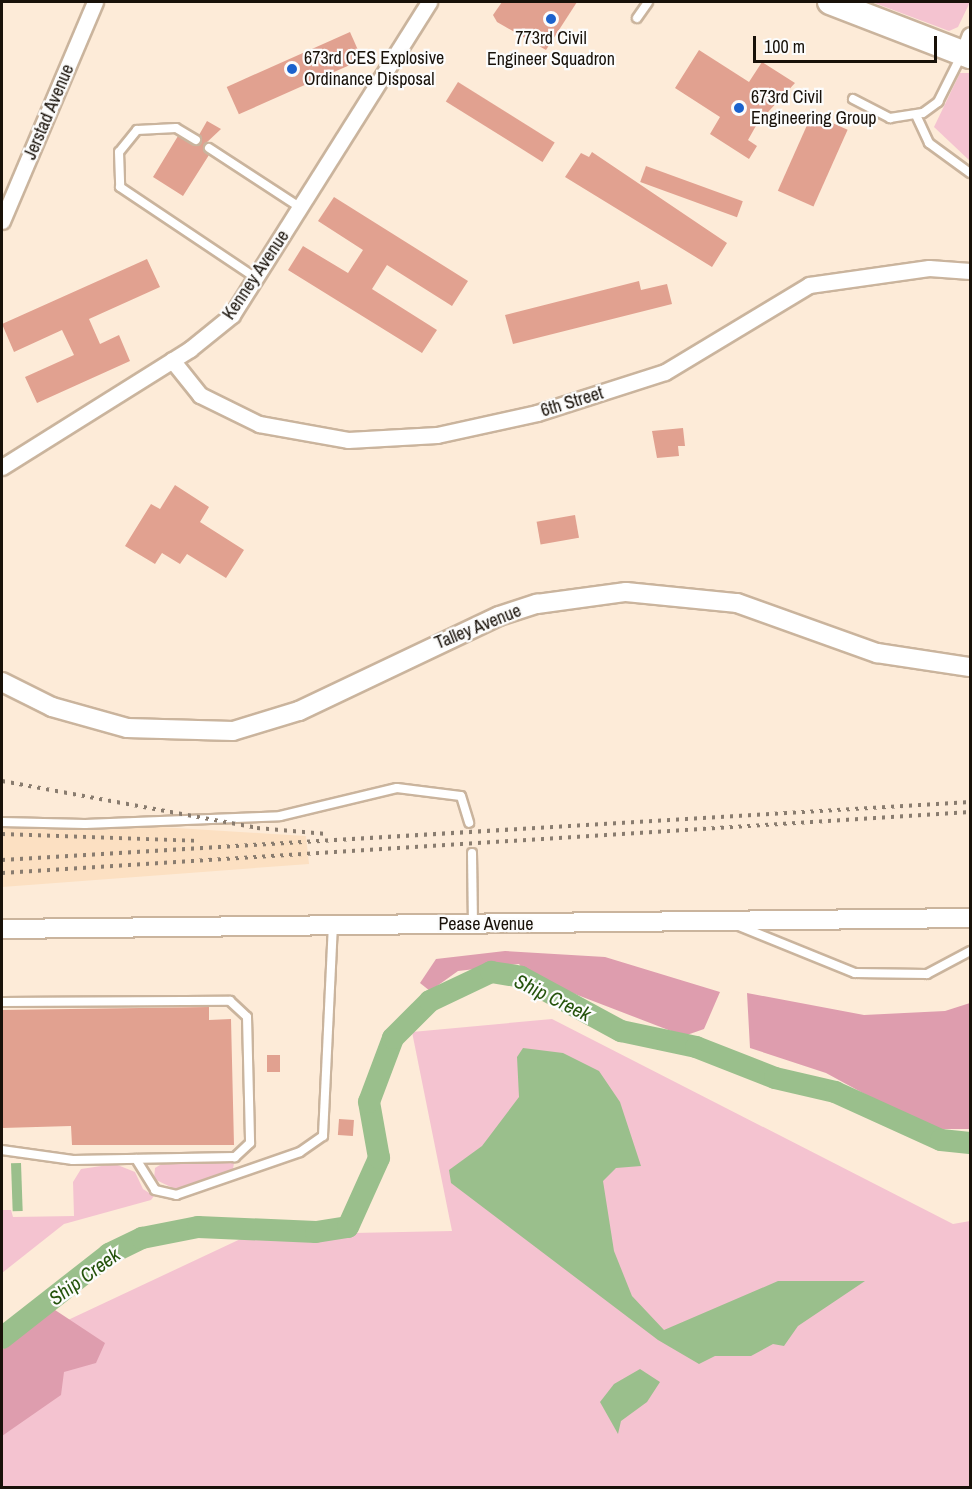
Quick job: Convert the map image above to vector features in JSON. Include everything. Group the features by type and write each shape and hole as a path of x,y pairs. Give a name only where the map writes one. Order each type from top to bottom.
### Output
{"main road":[{"path":"830,2 968,48"}],"street":[{"name":"Jerstad Avenue","path":"2,221 95,2"},
{"name":"Kenney Avenue","path":"2,467 172,360 220,327 256,278 429,2"},
{"name":"6th Street","path":"172,360 200,395 259,424 348,440 425,436 537,413 665,372 809,285 929,268 970,271"},
{"name":"Talley Avenue","path":"2,682 52,706 118,726 170,733 233,731 299,711 499,616 537,604 626,592 737,603 877,653 970,666"},
{"name":"Pease Avenue","path":"2,929 473,923 732,923 970,918"}],"lane":[{"path":"637,18 648,2"},
{"path":"853,99 890,118 916,116 938,102 968,48"},
{"path":"916,116 929,143 970,173"},
{"path":"196,140 176,128 137,130 119,152 120,187 256,278"},
{"path":"208,148 301,208"},
{"path":"2,822 85,824 280,816 398,788 461,796 469,823"},
{"path":"472,853 473,923"},
{"path":"732,923 855,973 927,974 970,951"},
{"path":"136,1159 155,1190 176,1195 300,1152 322,1136 333,926"},
{"path":"2,1002 230,1001 247,1017 250,1143 245,1151 235,1156 136,1159 73,1160 2,1150"}],"shaded area":[{"path":"872,2 970,2 958,27 949,31"},
{"path":"960,73 970,73 970,161 934,127"},
{"path":"2,817 306,836 309,864 2,887"},
{"path":"505,951 605,957 720,992 704,1029 684,1036 528,976 519,964 458,971 430,991 420,983 436,959"},
{"path":"747,993 864,1015 945,1011 970,1003 970,1129 929,1129 826,1073 750,1048"},
{"path":"552,1019 953,1224 970,1221 970,1487 2,1487 2,1351 249,1235 452,1231 412,1032"},
{"path":"523,1048 563,1053 599,1071 620,1102 641,1166 616,1168 603,1181 614,1251 632,1296 664,1330 778,1281 865,1281 798,1326 784,1346 773,1344 751,1356 715,1356 699,1364 658,1340 451,1183 449,1170 482,1146 519,1097 517,1057"},
{"path":"165,1162 234,1163 233,1169 175,1189 154,1179 155,1168"},
{"path":"11,1163 21,1163 23,1211 13,1211"},
{"path":"115,1164 135,1172 143,1189 154,1196 151,1200 64,1224 2,1273 2,1210 11,1210 13,1217 74,1216 73,1182 81,1169"},
{"path":"52,1308 105,1343 96,1363 64,1372 61,1395 2,1436 2,1350"},
{"path":"640,1369 660,1382 647,1402 621,1421 618,1434 600,1402 614,1384"}],"building":[{"path":"502,2 577,2 546,50 497,22 493,15"},
{"name":"673rd CES Explosive Ordinance Disposal","path":"350,32 362,59 239,114 227,87"},
{"name":"673rd Civil Engineering Group","path":"699,50 749,82 762,62 795,83 757,124 748,140 757,146 749,159 710,134 720,117 675,88"},
{"path":"458,82 555,142 542,162 446,102"},
{"path":"812,114 848,130 813,207 778,191"},
{"path":"207,121 221,129 204,145 209,155 183,196 153,177 178,136 201,144 199,135"},
{"path":"592,152 727,243 712,267 565,177 581,153 589,157"},
{"path":"646,166 743,201 737,217 640,182"},
{"path":"334,197 468,281 452,306 387,265 372,289 437,330 422,353 288,270 303,246 348,273 363,250 318,221"},
{"path":"147,259 160,287 89,319 100,344 119,335 130,361 37,403 25,377 74,355 62,330 14,352 2,324"},
{"path":"639,281 641,290 667,284 672,304 513,344 505,315"},
{"path":"683,428 685,446 678,446 679,456 657,458 652,431"},
{"path":"175,485 209,507 200,522 244,550 226,578 187,554 180,564 162,553 155,564 125,546 151,504 160,509"},
{"path":"575,515 579,538 541,544 537,522"},
{"path":"209,1007 209,1020 231,1019 234,1145 72,1145 71,1126 2,1128 2,1010"},
{"path":"267,1055 280,1055 280,1072 267,1072"},
{"path":"339,1119 354,1120 353,1136 338,1135"}],"waterway":[{"name":"Ship Creek","path":"2,1338 109,1254 142,1238 198,1227 316,1232 348,1227 379,1158 369,1102 393,1038 430,1001 491,972 521,977 621,1031 696,1047 775,1078 835,1092 941,1140 970,1143"}],"railway":[{"path":"2,781 257,828 327,834"},
{"path":"2,860 970,802"},
{"path":"2,873 970,812"},
{"path":"2,834 199,841"}],"place":[{"name":"773rd Civil Engineer Squadron","path":"551,19"},
{"name":"673rd CES Explosive Ordinance Disposal","path":"292,69"},
{"name":"673rd Civil Engineering Group","path":"739,108"}]}
